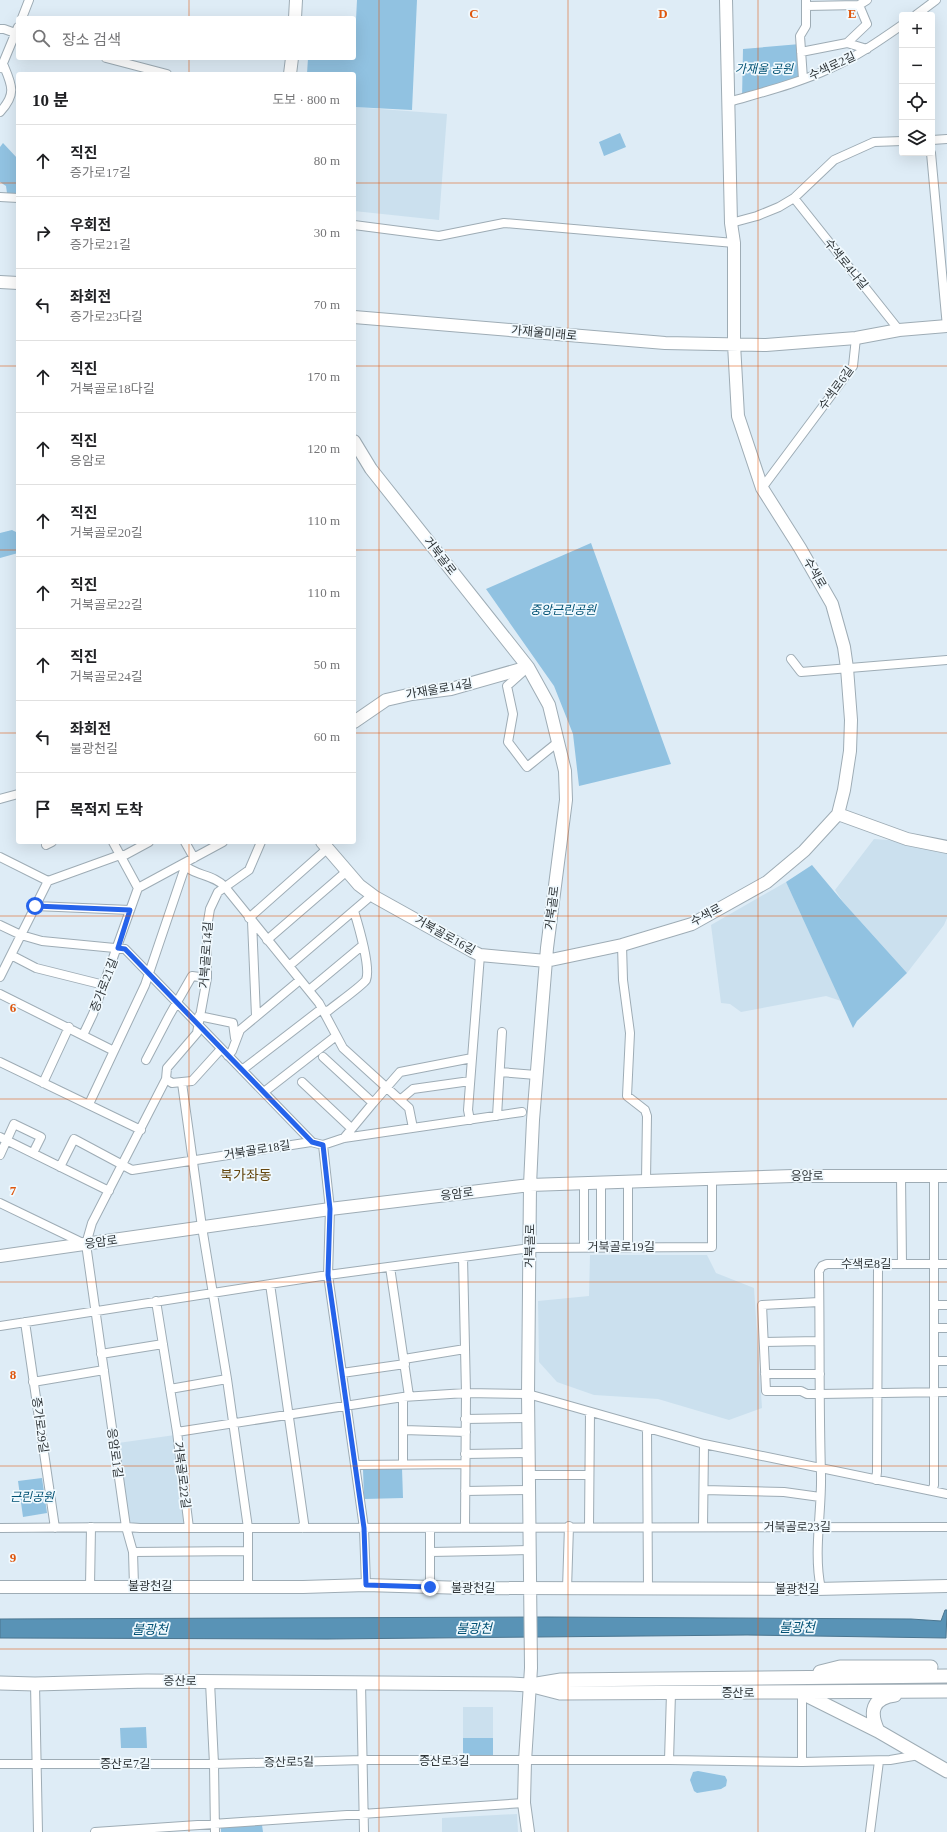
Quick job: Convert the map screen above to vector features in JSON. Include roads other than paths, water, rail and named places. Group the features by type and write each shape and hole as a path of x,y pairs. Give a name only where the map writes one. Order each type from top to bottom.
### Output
{"main road":[{"path":"802,1677 840,1667 947,1667"},
{"name":"증산로","path":"0,1683 35,1684 147,1681 529,1685 550,1681 947,1676"},
{"name":"증산로","path":"529,1685 560,1693 802,1693 947,1691"},
{"path":"878,1731 873,1720 873,1714 874,1708 882,1698 926,1691"},
{"path":"802,1693 878,1731 944,1769"}],"street":[{"path":"23,16 29,0"},
{"path":"295,16 296,0"},
{"path":"726,0 731,223 734,243 734,344"},
{"path":"803,79 800,36 806,26 806,3 859,5 867,0"},
{"path":"920,12 936,0"},
{"path":"847,42 867,24 859,5"},
{"name":"수색로2길","path":"729,102 831,69 867,49 899,27"},
{"path":"0,29 16,32"},
{"path":"0,112 9,102 12,95 10,80 1,67 16,34"},
{"name":"수색로2길","path":"801,52 847,42 867,49"},
{"path":"114,60 158,72"},
{"path":"290,72 292,60"},
{"path":"935,140 947,139"},
{"path":"731,223 757,216 794,198 834,160 874,142 899,141"},
{"path":"856,338 899,330 947,326 931,156"},
{"path":"0,197 16,198"},
{"name":"수색로4나길","path":"794,198 899,330"},
{"path":"356,225 439,236 504,223 734,243"},
{"path":"0,282 16,283"},
{"name":"가재울미래로","path":"356,317 665,342 766,345 856,338"},
{"name":"수색로6길","path":"762,488 853,366 856,338"},
{"name":"수색로","path":"546,961 622,945 692,924 767,882 804,851 838,814 844,790 850,752 851,720 844,647 832,604 800,548 762,488 738,416 734,344"},
{"name":"거북골로","path":"356,444 371,469 528,668 549,705 565,771 566,800 546,961 536,1075 530,1185 528,1418 531,1668 529,1685"},
{"path":"791,659 801,672 947,660"},
{"path":"528,668 507,686 512,714 508,742 527,767 558,742"},
{"name":"가재울로14길","path":"356,721 386,700 412,694 451,689 528,668"},
{"path":"0,799 16,795"},
{"path":"838,814 907,839 947,847"},
{"path":"113,844 138,888 219,844"},
{"path":"0,977 48,881 120,855 125,855 145,844"},
{"path":"186,844 194,858"},
{"name":"거북골로14길","path":"86,1244 92,1223 166,1079 167,1068 197,1033 207,978 207,927 210,908 218,892 249,870 260,844"},
{"name":"거북골로16길","path":"250,920 325,845 359,885 372,895 480,955 546,961"},
{"path":"0,857 48,881"},
{"path":"183,864 188,869 220,882 225,887 250,920 309,990 323,1011 336,1036 354,1060 409,1108 413,1128"},
{"path":"89,1104 149,974 184,870 183,864"},
{"path":"267,940 347,870"},
{"name":"증가로21길","path":"83,1035 93,1014 118,948 138,888"},
{"path":"289,966 372,895"},
{"path":"35,906 130,910"},
{"path":"242,1070 320,1010 328,1011 366,980 368,972 361,931 354,910"},
{"path":"250,920 256,1016"},
{"path":"0,925 21,936 42,941 125,949 312,1142"},
{"path":"309,990 363,945"},
{"path":"622,945 623,980 630,1034 627,1096 645,1110 647,1116 646,1180"},
{"path":"11,955 36,968 104,985"},
{"path":"470,1120 468,1110 480,955"},
{"path":"146,1060 192,976 207,978"},
{"path":"228,1056 240,1030 300,980"},
{"path":"0,994 69,1027 114,1051"},
{"path":"199,1016 233,1023 236,1041"},
{"path":"42,1083 69,1027"},
{"path":"497,1116 502,1032"},
{"path":"264,1092 336,1036"},
{"path":"166,1079 172,1083 192,1081 222,1049"},
{"path":"323,1057 373,1103"},
{"path":"344,1138 400,1072 472,1058"},
{"path":"0,1062 141,1130"},
{"path":"500,1072 536,1075"},
{"path":"400,1100 413,1089 470,1081"},
{"path":"302,1082 351,1128"},
{"path":"182,1083 202,1228 227,1379 248,1528 248,1587"},
{"path":"366,1585 364,1528 328,1275 330,1209 323,1145 344,1138 522,1112"},
{"path":"0,1155 4,1139 14,1124 41,1137 33,1153"},
{"path":"4,1139 109,1191"},
{"name":"거북골로18길","path":"60,1167 74,1139 132,1170 312,1142 323,1145"},
{"path":"901,1176 902,1264"},
{"path":"932,1491 934,1485 935,1361 934,1176"},
{"name":"응암로","path":"0,1256 330,1209 530,1185 712,1178 947,1176"},
{"name":"거북골로19길","path":"95,1311 328,1275 530,1248 712,1247 712,1178"},
{"path":"628,1181 628,1247"},
{"path":"601,1182 601,1247"},
{"path":"584,1183 584,1248"},
{"path":"0,1203 86,1244"},
{"name":"응암로1길","path":"86,1244 126,1527 133,1552 134,1586"},
{"path":"463,1257 466,1393 465,1528"},
{"name":"수색로8길","path":"822,1589 819,1579 818,1527 820,1497 819,1271 822,1266 827,1264 947,1264"},
{"path":"876,1480 878,1268 880,1264"},
{"path":"390,1267 405,1362 406,1397 403,1464"},
{"path":"270,1284 290,1415 304,1523 302,1528"},
{"path":"156,1301 177,1432"},
{"path":"819,1302 762,1305 766,1391 801,1391 807,1394 947,1392"},
{"path":"935,1305 947,1305"},
{"path":"0,1326 95,1311"},
{"name":"증가로29길","path":"25,1322 55,1528"},
{"path":"935,1328 947,1328"},
{"path":"764,1342 820,1342"},
{"path":"101,1354 163,1344"},
{"path":"342,1373 405,1362 465,1349"},
{"path":"935,1361 947,1361"},
{"path":"34,1382 104,1370"},
{"path":"765,1374 820,1374"},
{"path":"170,1389 227,1379"},
{"name":"거북골로22길","path":"189,1528 177,1432 346,1405 406,1397 466,1393 528,1394 704,1444 947,1494"},
{"path":"589,1527 590,1412"},
{"path":"465,1419 528,1418"},
{"path":"647,1428 648,1589"},
{"path":"404,1430 466,1432"},
{"path":"703,1527 704,1444"},
{"path":"465,1454 529,1453"},
{"path":"356,1465 465,1464"},
{"path":"529,1475 589,1475"},
{"path":"465,1491 529,1490"},
{"path":"704,1490 784,1492 820,1497"},
{"path":"567,1589 569,1526"},
{"name":"거북골로23길","path":"0,1528 529,1528 569,1526 947,1527"},
{"path":"90,1586 91,1527"},
{"path":"430,1528 430,1587"},
{"path":"133,1552 248,1550"},
{"path":"430,1552 529,1550"},
{"name":"불광천길","path":"0,1586 248,1587 366,1585 530,1593 567,1589 822,1589 947,1586"},
{"path":"210,1682 214,1764 215,1832"},
{"path":"361,1683 364,1832"},
{"path":"35,1684 38,1832"},
{"path":"528,1832 524,1803 529,1685"},
{"path":"669,1760 671,1693"},
{"path":"802,1693 802,1762"},
{"name":"증산로3길","path":"363,1760 669,1760 802,1762 879,1761 919,1755"},
{"name":"증산로5길","path":"214,1764 363,1760"},
{"path":"870,1832 879,1761"},
{"name":"증산로7길","path":"0,1764 214,1764"},
{"path":"95,1832 524,1803"}],"water":[{"name":"불광천","path":"945,1610 947,1610 946,1638 747,1635 327,1639 0,1638 0,1619 547,1617 911,1619 941,1621"}],"district":[{"name":"북가좌동","path":"246,1175"}],"park label":[{"name":"가재울 공원","path":"764,69"},
{"name":"중앙근린공원","path":"563,610"},
{"name":"근린공원","path":"32,1497"}]}
